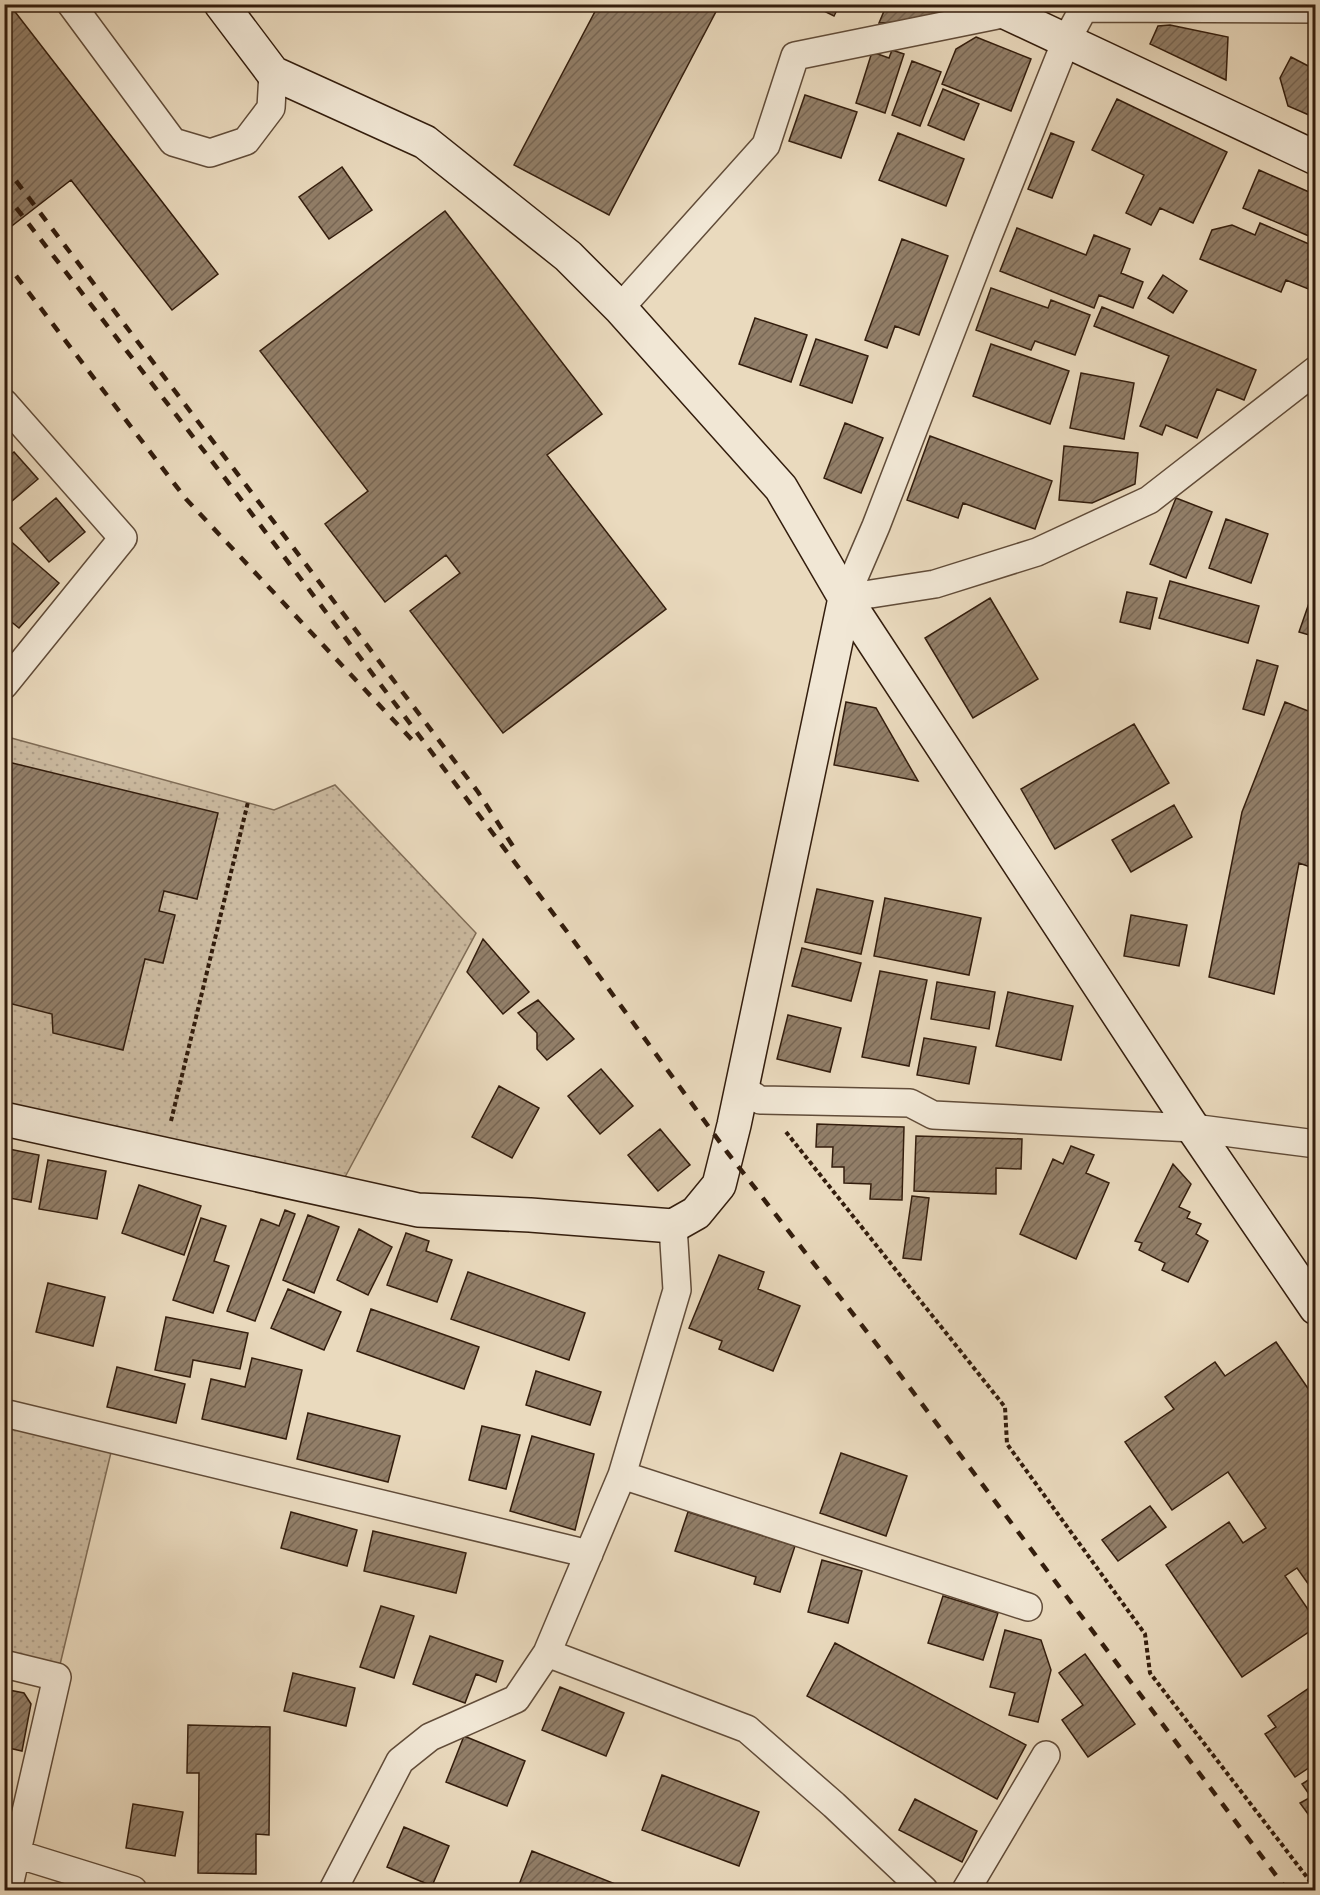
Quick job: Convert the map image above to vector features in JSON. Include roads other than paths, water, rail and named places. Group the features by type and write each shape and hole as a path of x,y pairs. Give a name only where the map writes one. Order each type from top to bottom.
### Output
{"street":[{"path":"71,4 173,142 210,153 246,141 271,108 273,73"},
{"path":"221,4 273,73 425,142 568,256 620,308 781,488 845,598 1193,1128 1316,1308"},
{"path":"4,1119 418,1210 530,1215 674,1226 696,1213 719,1185 751,1094 845,598 876,526 1066,41 1085,6 1316,9"},
{"path":"620,308 766,145 795,56 997,9 1316,158"},
{"path":"845,598 935,584 1037,552 1149,500 1316,370"},
{"path":"4,403 123,538 4,685"},
{"path":"751,1094 910,1103 933,1115 1193,1128 1316,1144"},
{"path":"333,1890 400,1761 430,1737 516,1700 547,1653 622,1475 677,1290 674,1226"},
{"path":"4,1413 589,1554"},
{"path":"622,1475 1028,1607"},
{"path":"547,1653 747,1728 834,1805 924,1890"},
{"path":"4,1664 57,1677 8,1890"},
{"path":"966,1890 1046,1755"},
{"path":"17,1854 133,1890"}],"railway":[{"path":"4,165 478,792 518,854"},
{"path":"4,192 221,473 568,933 727,1152 892,1364 1287,1890"},
{"path":"4,260 186,499 414,742"}]}
